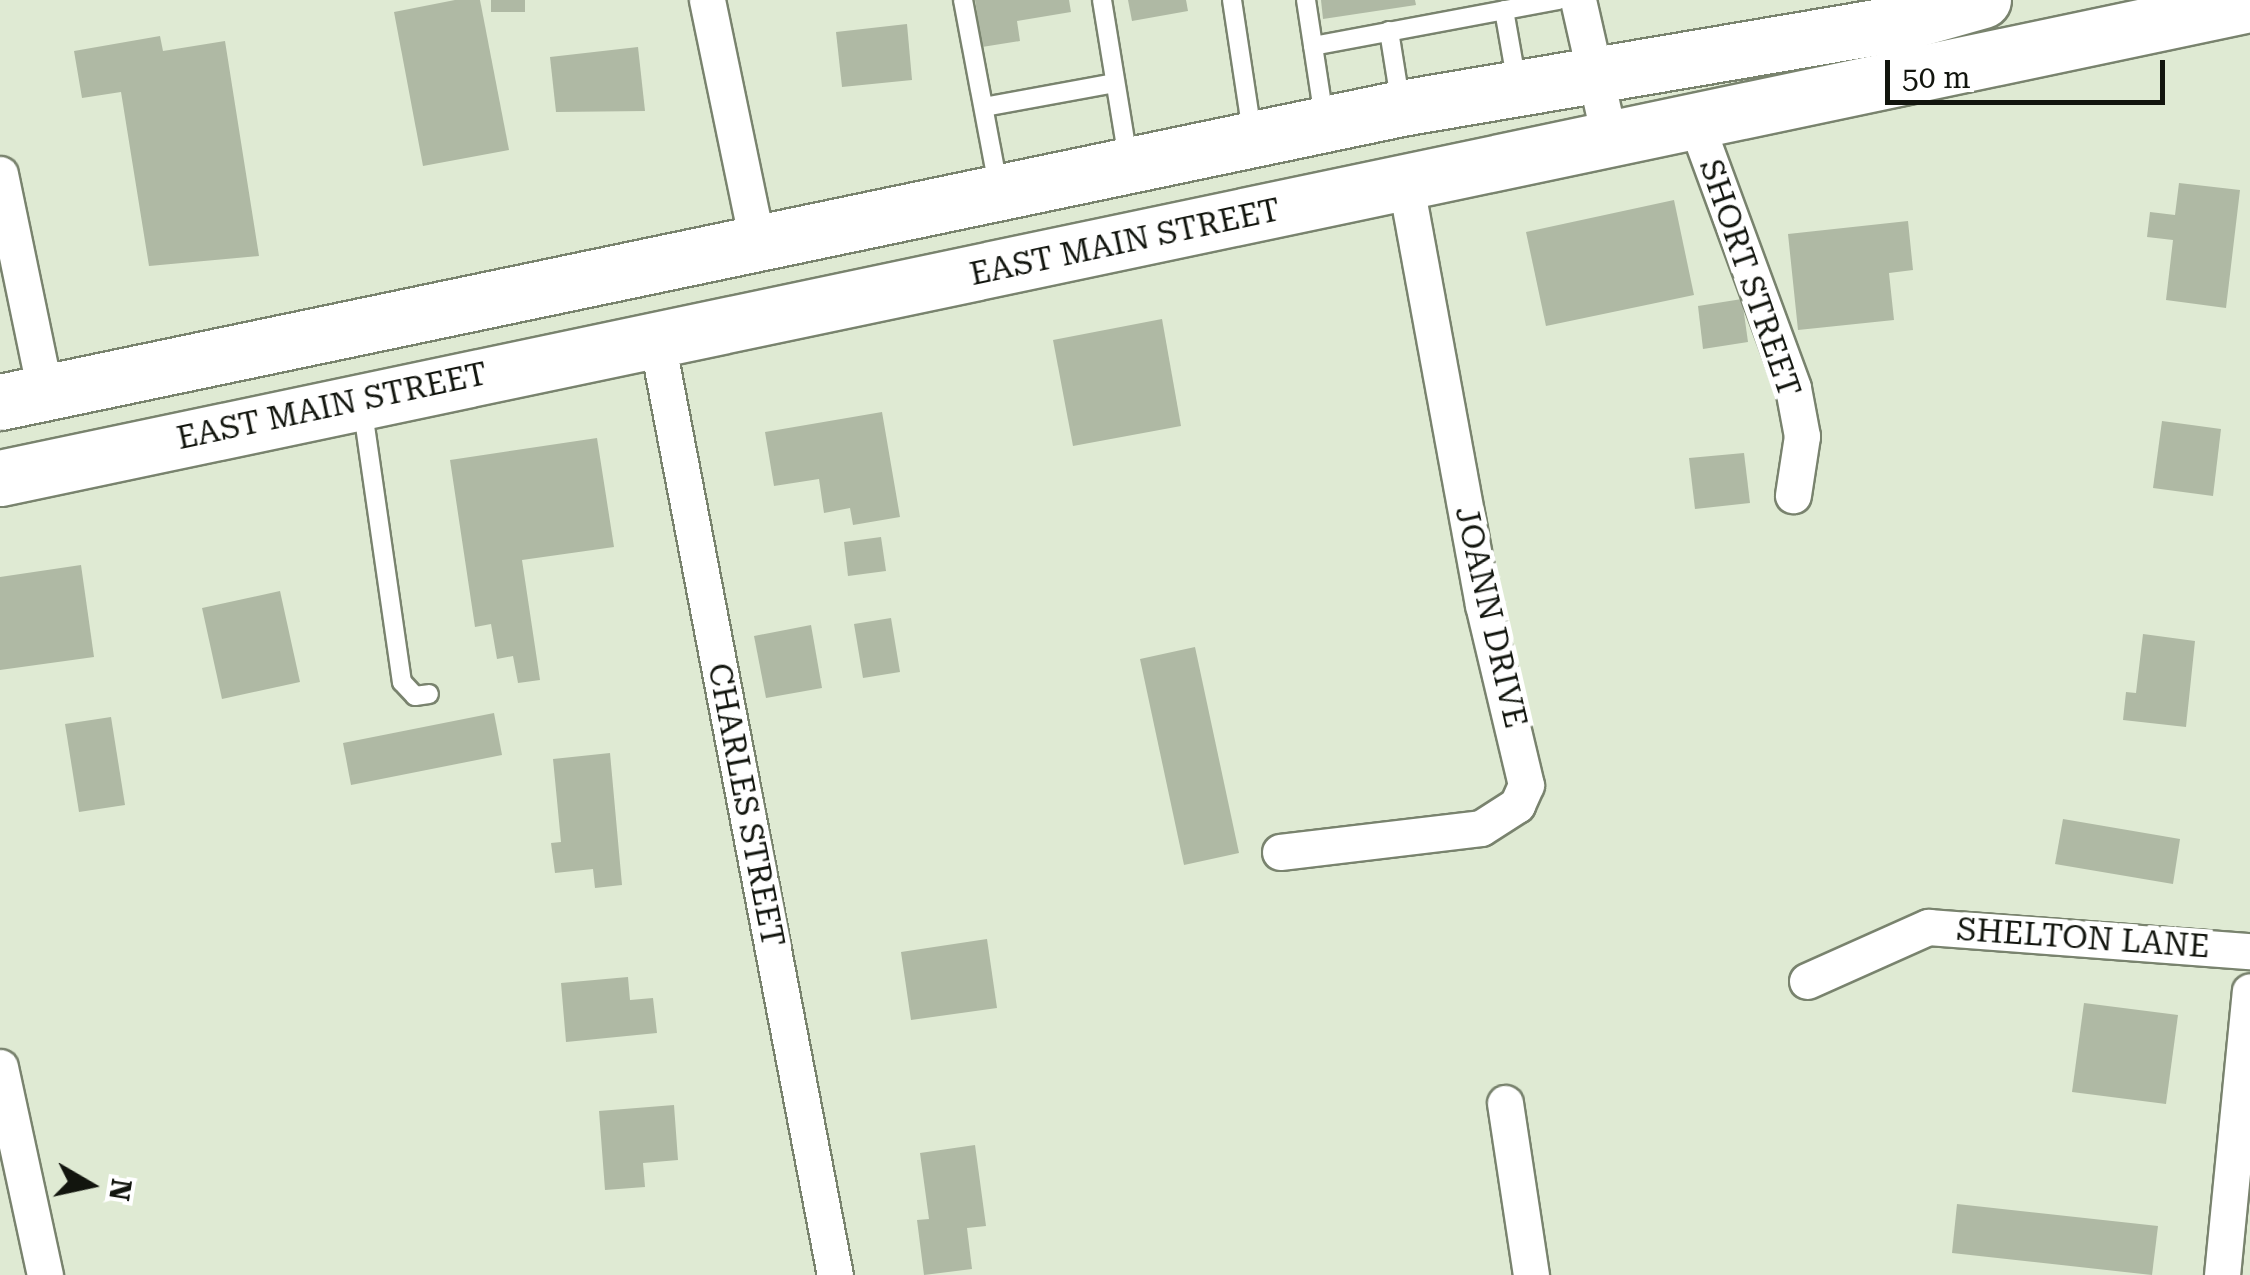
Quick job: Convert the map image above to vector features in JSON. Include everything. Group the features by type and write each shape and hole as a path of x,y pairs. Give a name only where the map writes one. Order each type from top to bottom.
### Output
{"main road":[{"path":"22,397 1401,108 1593,79 1983,0"},
{"name":"EAST MAIN STREET","path":"0,478 656,336 1406,184 2250,4"}],"street":[{"path":"707,0 757,241"},
{"path":"1578,0 1610,140"},
{"name":"SHORT STREET","path":"1696,121 1793,388 1802,436 1793,495"},
{"path":"0,174 22,397"},
{"name":"JOANN DRIVE","path":"1280,852 1481,828 1517,805 1526,786 1483,605 1406,184"},
{"name":"CHARLES STREET","path":"656,336 835,1275"},
{"name":"SHELTON LANE","path":"1807,980 1928,928 2250,951"},
{"path":"2222,1275 2250,991"},
{"path":"0,1067 45,1275"},
{"path":"1505,1102 1531,1275"}],"lane":[{"path":"963,0 999,191"},
{"path":"1102,0 1129,165"},
{"path":"1232,0 1253,139"},
{"path":"1306,0 1325,124"},
{"path":"1313,46 1559,0"},
{"path":"1504,10 1518,91"},
{"path":"1390,32 1401,108"},
{"path":"984,107 1116,82"},
{"path":"361,400 402,682 415,696 429,694"}],"building":[{"path":"455,0 480,0 509,150 423,166 394,12"},
{"path":"491,0 525,0 525,12 491,12"},
{"path":"975,0 1069,0 1071,12 1017,21 1020,41 982,47"},
{"path":"1128,0 1186,0 1188,11 1132,21"},
{"path":"1321,0 1415,0 1416,5 1323,19"},
{"path":"907,24 912,80 842,87 836,32"},
{"path":"160,36 163,51 225,41 259,256 149,266 121,92 82,98 74,51"},
{"path":"638,47 645,111 556,112 550,57"},
{"path":"2179,183 2240,190 2226,308 2166,300 2173,240 2147,237 2150,212 2175,215"},
{"path":"1674,200 1694,295 1546,326 1526,232"},
{"path":"1908,221 1913,270 1889,273 1894,320 1798,330 1788,234"},
{"path":"1742,299 1748,342 1703,349 1698,306"},
{"path":"1162,319 1181,426 1073,446 1053,340"},
{"path":"882,412 900,517 853,525 850,508 824,513 819,479 774,486 765,432"},
{"path":"2162,421 2221,429 2213,496 2153,488"},
{"path":"597,438 614,547 522,560 540,680 518,683 513,656 497,659 491,624 475,627 450,460"},
{"path":"1744,453 1750,503 1695,509 1689,458"},
{"path":"881,537 886,571 848,576 844,542"},
{"path":"81,565 94,657 0,670 0,577"},
{"path":"280,591 300,682 222,699 202,608"},
{"path":"891,618 900,672 863,678 854,624"},
{"path":"811,625 822,688 766,698 754,636"},
{"path":"2143,634 2195,641 2186,727 2123,720 2126,692 2136,693"},
{"path":"1195,647 1239,853 1184,865 1140,659"},
{"path":"494,713 502,755 351,785 343,743"},
{"path":"111,717 125,805 79,812 65,724"},
{"path":"610,753 622,885 595,888 593,869 555,873 551,843 561,842 553,759"},
{"path":"2063,819 2180,839 2173,884 2055,864"},
{"path":"987,939 997,1008 911,1020 901,952"},
{"path":"628,977 630,1000 653,998 657,1033 566,1042 561,983"},
{"path":"2084,1003 2178,1015 2166,1104 2072,1092"},
{"path":"674,1105 678,1160 643,1163 645,1187 605,1190 599,1111"},
{"path":"975,1145 986,1226 967,1228 972,1269 924,1275 917,1220 929,1219 920,1153"},
{"path":"1957,1204 2158,1226 2152,1275 1952,1253"}]}
